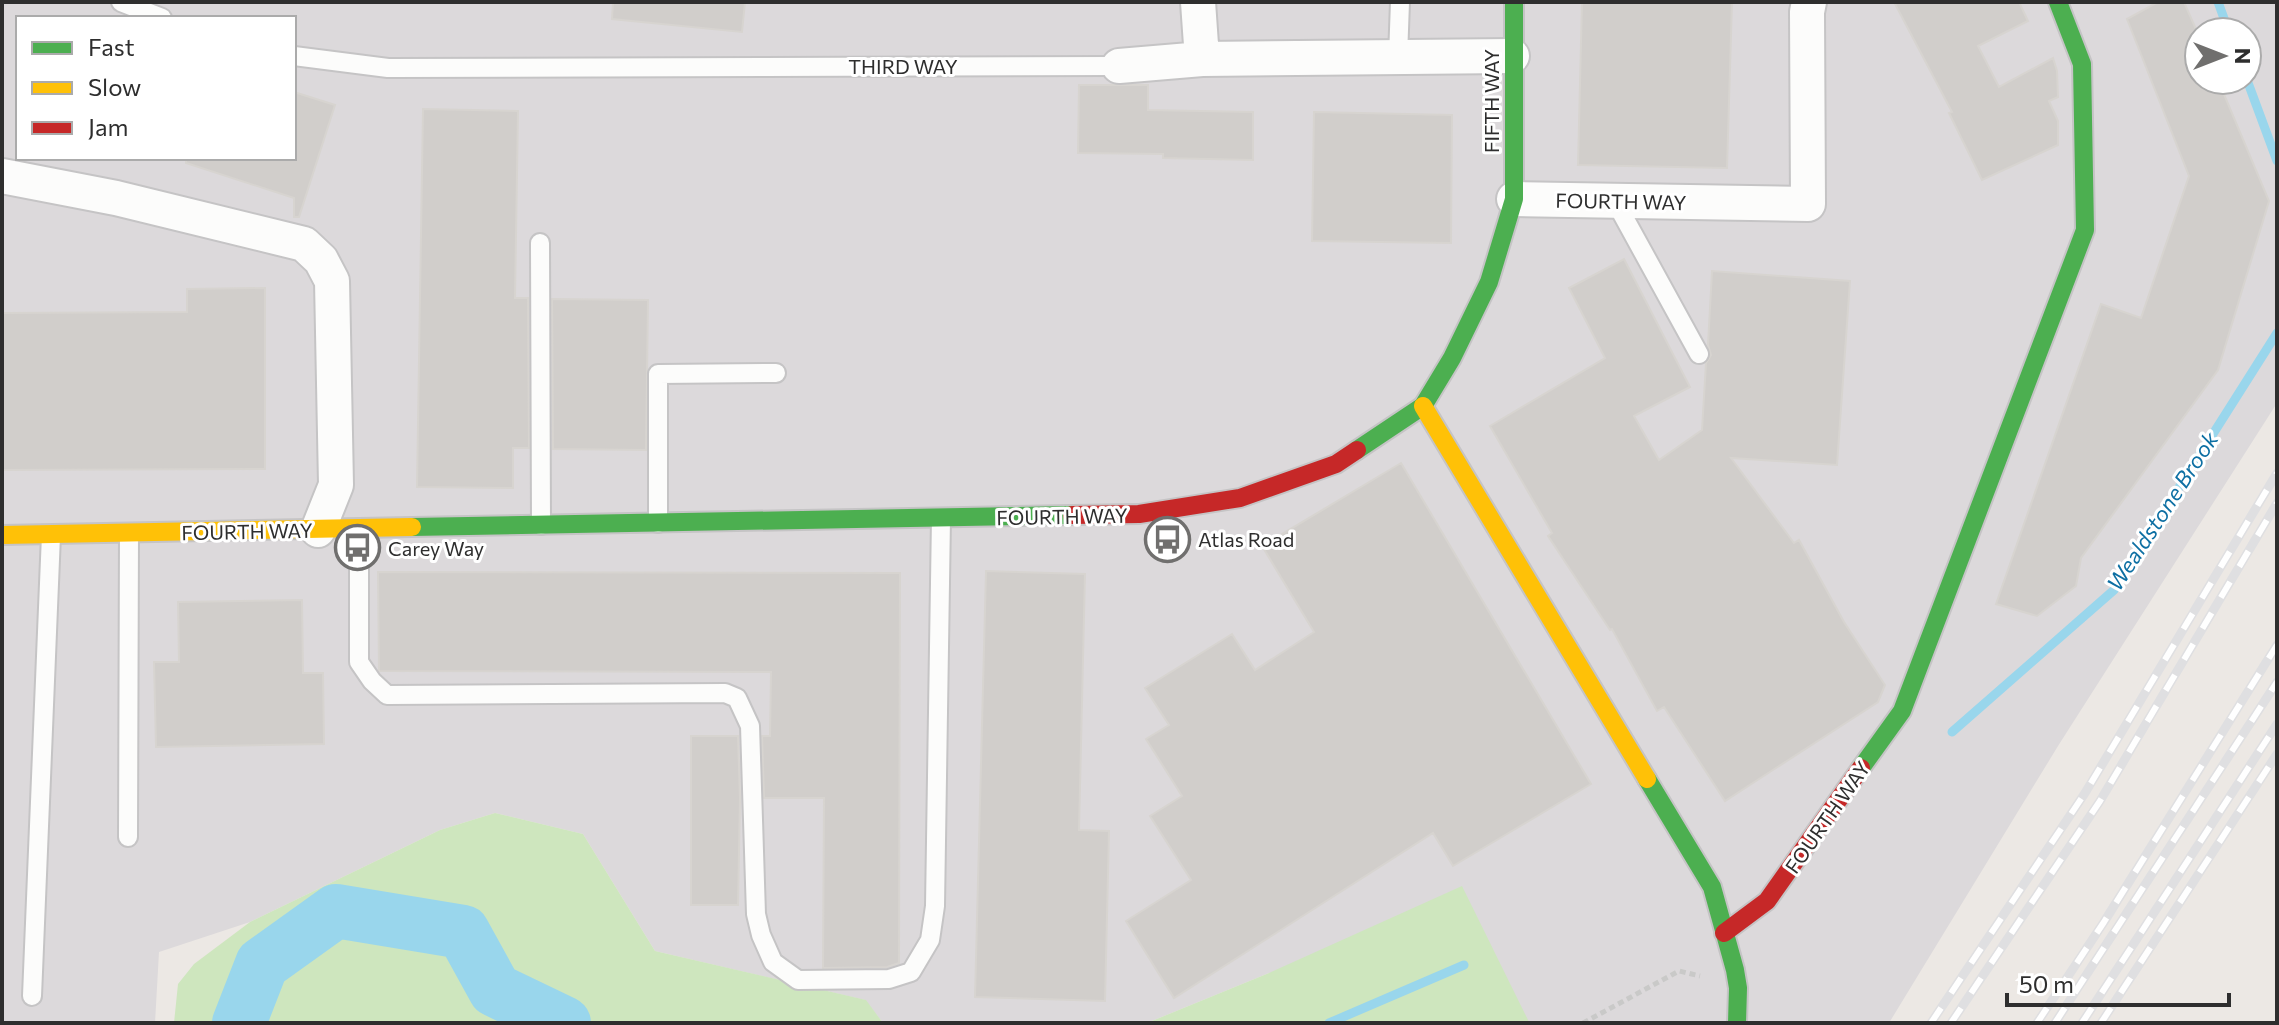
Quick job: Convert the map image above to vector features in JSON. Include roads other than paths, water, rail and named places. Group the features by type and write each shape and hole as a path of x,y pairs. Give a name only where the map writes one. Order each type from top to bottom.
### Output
{"main road":[{"name":"FIFTH WAY","path":"1514,2 1514,199"},
{"name":"FOURTH WAY","path":"1724,933 1767,901 1902,711 2085,230 2082,64 2058,2"},
{"name":"FOURTH WAY","path":"2,535 1139,514 1240,498 1336,464 1423,406 1452,358 1489,282 1514,199"},
{"path":"1423,406 1712,887 1735,970 1737,1023"}],"street":[{"path":"1198,2 1202,59"},
{"name":"FOURTH WAY","path":"1514,199 1808,204 1809,2"},
{"name":"THIRD WAY","path":"1119,66 1202,59 1512,56"},
{"path":"2,176 116,198 304,244 321,260 332,281 336,485 318,530"}],"lane":[{"path":"121,2 157,16"},
{"path":"1398,57 1400,2"},
{"name":"THIRD WAY","path":"296,56 388,68 1119,66"},
{"path":"1615,201 1699,354"},
{"path":"540,243 541,526"},
{"path":"658,523 658,374 776,373"},
{"path":"359,529 359,662 387,695 725,693 737,698 750,726 756,914 773,962 798,980 889,979 911,972 930,940 935,906 941,518"},
{"path":"128,837 129,533"},
{"path":"32,996 51,535"}],"waterway":[{"name":"Wealdstone Brook","path":"2218,2 2223,16"},
{"name":"Wealdstone Brook","path":"2253,96 2277,161"},
{"name":"Wealdstone Brook","path":"1952,732 2114,590 2277,333"},
{"path":"239,1023 262,964 336,911 463,932 495,990 564,1023"},
{"name":"Wealdstone Brook","path":"1329,1023 1464,965"}],"railway":[{"path":"1931,1023 2085,793 2277,473"},
{"path":"1951,1023 2100,801 2277,503"},
{"path":"2037,1023 2104,922 2277,645"},
{"path":"2055,1023 2277,682"},
{"path":"2082,1023 2277,724"},
{"path":"2101,1023 2277,754"}],"place":[{"name":"Atlas Road","path":"1167,539"},
{"name":"Carey Way","path":"357,548"}]}
